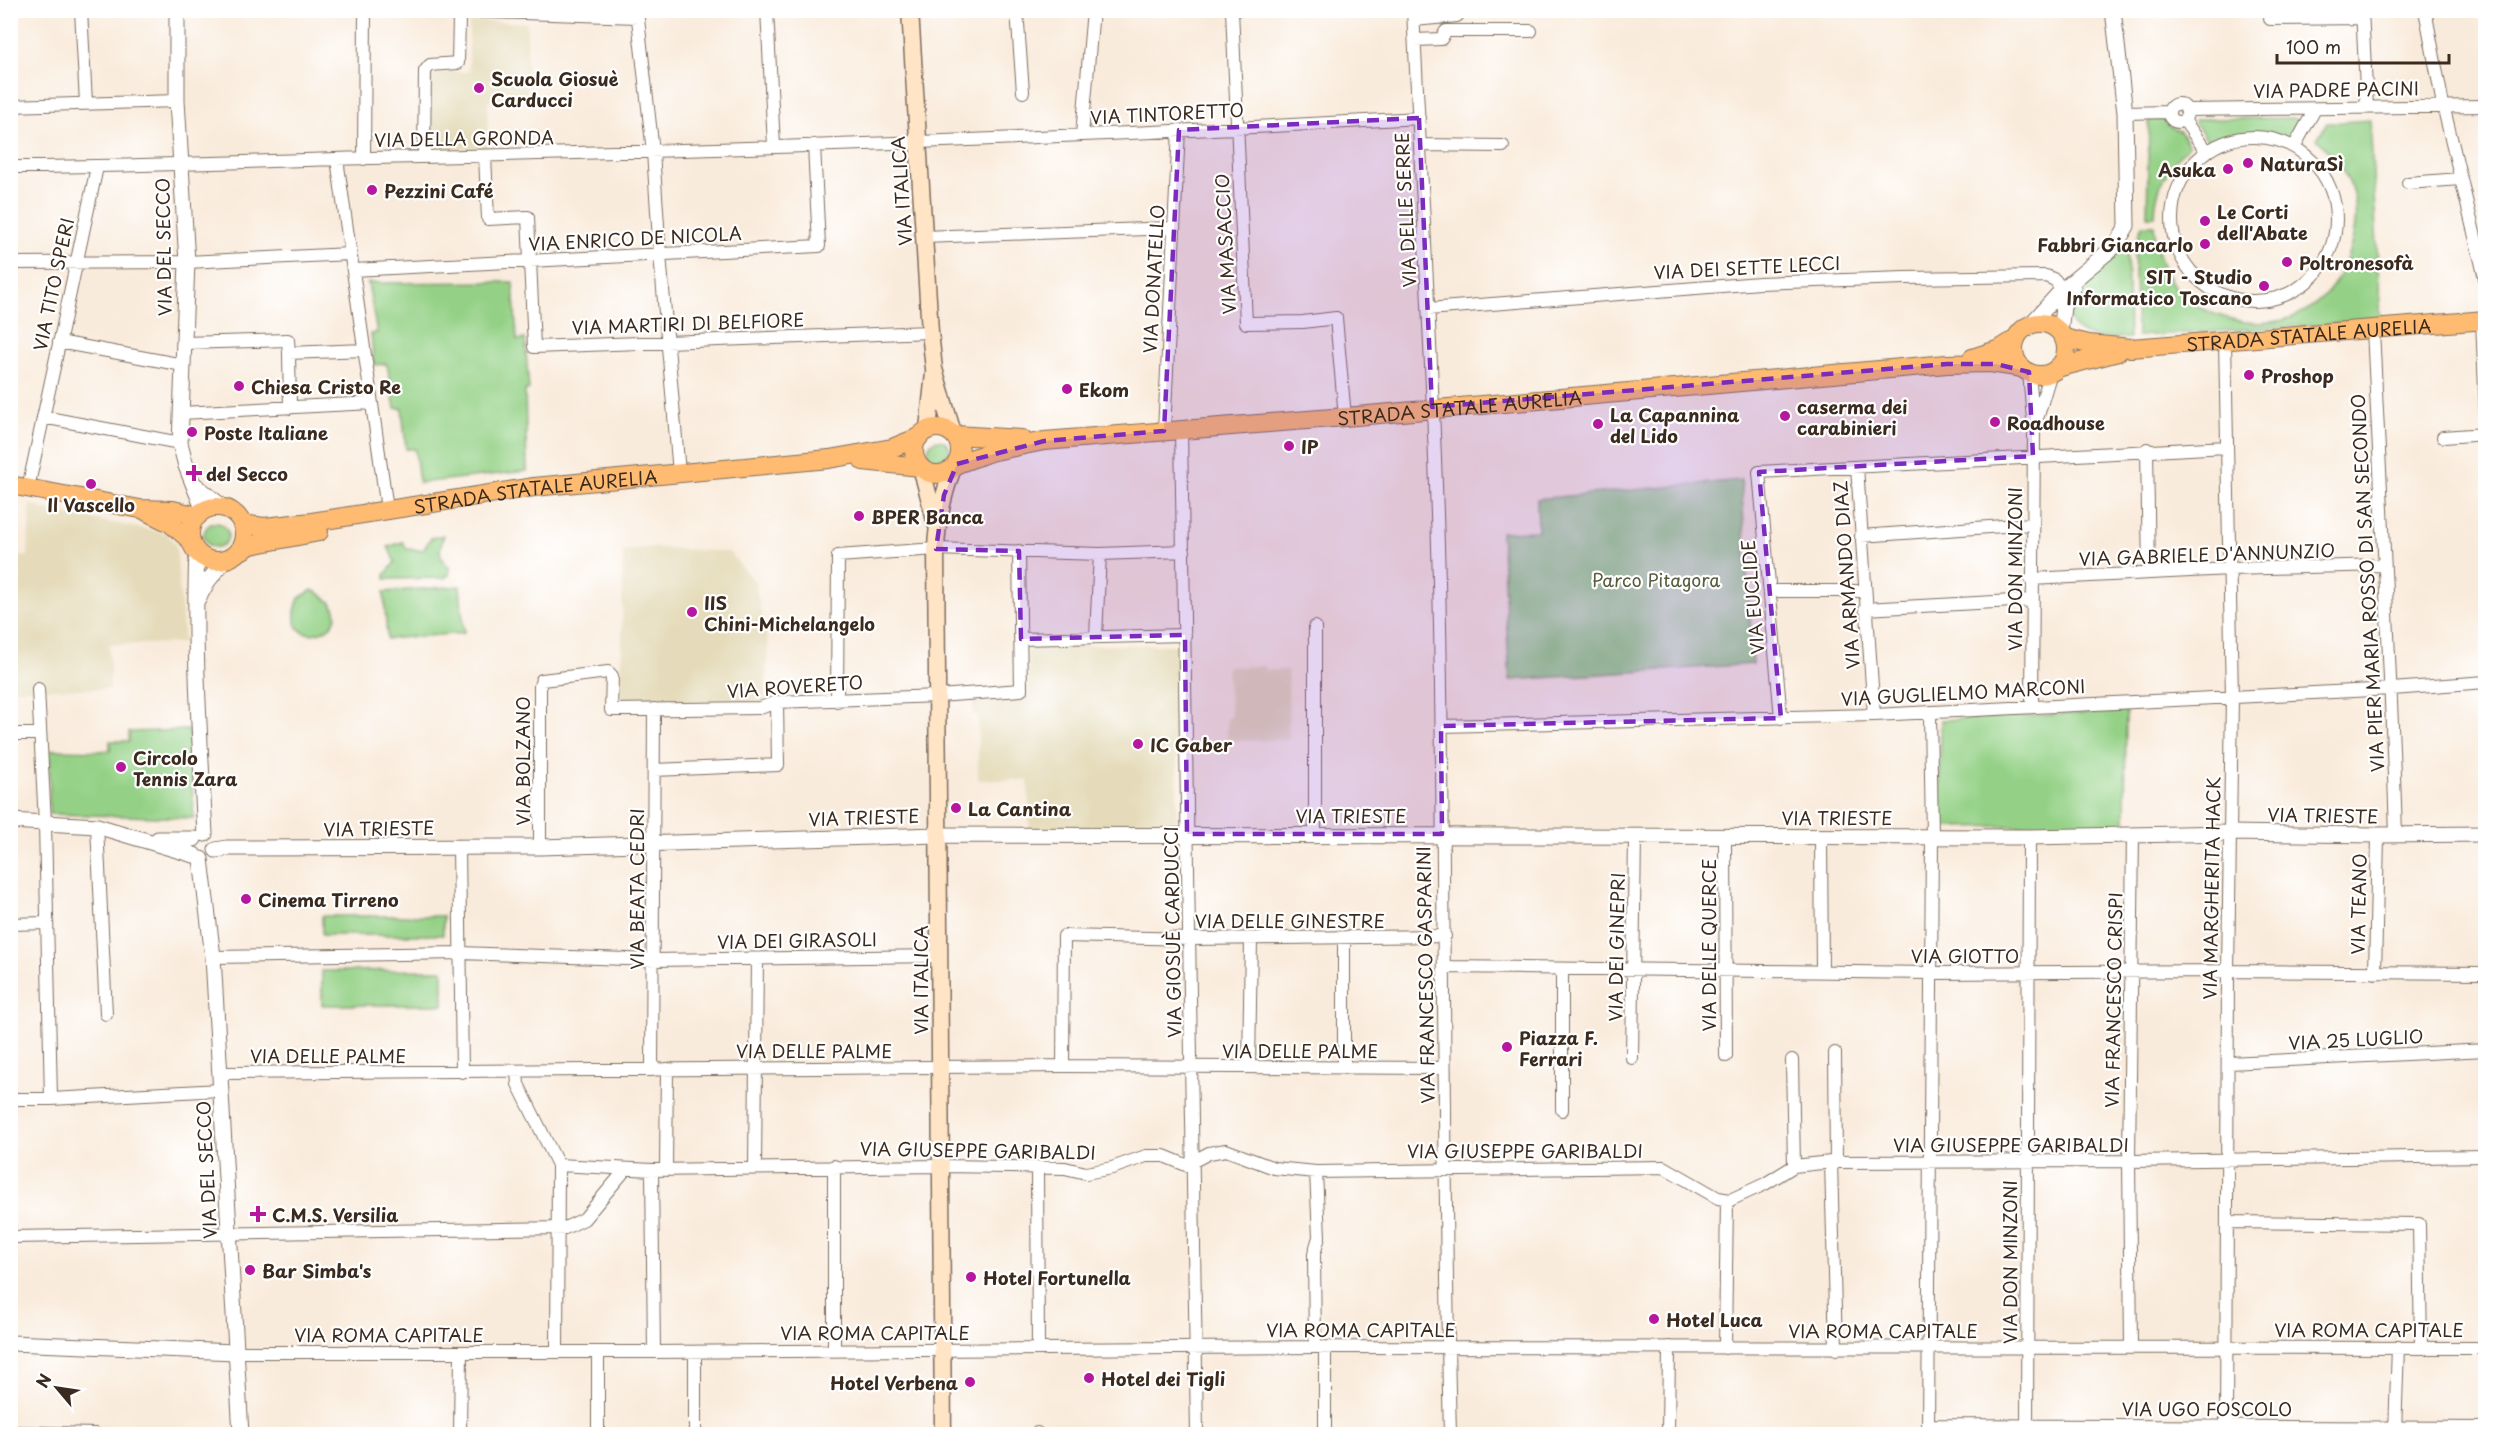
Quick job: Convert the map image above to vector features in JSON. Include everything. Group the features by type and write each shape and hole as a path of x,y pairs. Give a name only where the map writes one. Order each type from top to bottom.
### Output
{"main road":[{"name":"VIA ITALICA","path":"910,10 930,332 934,369 954,434"},
{"name":"STRADA STATALE AURELIA","path":"2062,335 2089,344 2131,348 2484,320"},
{"path":"2031,324 2047,324 2062,335 2065,354 2054,370 2040,375 2026,370 2015,355 2016,339 2024,328 2031,324"},
{"name":"STRADA STATALE AURELIA","path":"1947,364 1990,353 2016,339"},
{"name":"STRADA STATALE AURELIA","path":"2054,370 2131,348"},
{"name":"STRADA STATALE AURELIA","path":"955,466 990,452 1044,441 1947,364 1990,363 2026,370"},
{"name":"VIA ITALICA","path":"923,433 934,369"},
{"path":"941,428 954,434 960,444 961,454 955,466 940,474 926,472 920,467 914,452 923,433 941,428"},
{"name":"STRADA STATALE AURELIA","path":"242,524 264,526 312,522 534,487 829,459 892,448 923,433"},
{"name":"STRADA STATALE AURELIA","path":"954,434 1044,441"},
{"name":"STRADA STATALE AURELIA","path":"829,459 920,467"},
{"name":"VIA ITALICA","path":"943,1434 936,549 937,525 944,495 955,466"},
{"name":"VIA ITALICA","path":"920,467 937,525"},
{"path":"10,484 140,509 201,514"},
{"path":"140,509 170,523 210,560 231,557 251,544 486,495"},
{"path":"194,547 192,528 201,514 211,508 225,508 232,512 242,524 244,539 231,557"}],"street":[{"path":"81,10 86,103"},
{"name":"VIA DEL SECCO","path":"177,10 177,100 186,262 180,443 201,514"},
{"path":"364,159 365,10"},
{"path":"767,10 774,146"},
{"path":"1017,10 1023,92"},
{"path":"1082,135 1093,10"},
{"name":"VIA MASACCIO","path":"1232,10 1246,323 1304,322 1336,318 1345,417"},
{"path":"1413,15 1457,16 1457,10"},
{"path":"2031,324 2062,290 2115,246 2127,226 2124,113 2113,10"},
{"path":"2425,10 2443,105 2486,282"},
{"path":"424,157 425,71 430,65 458,63 459,18 462,11 638,14 653,152 679,473"},
{"path":"2270,19 2362,14 2367,108"},
{"name":"VIA DELLE SERRE","path":"1413,15 1432,407"},
{"path":"1415,40 1441,39 1446,31 1531,31"},
{"path":"10,106 177,100"},
{"name":"VIA PADRE PACINI","path":"2124,113 2169,112 2170,107 2178,104 2183,105 2185,115 2443,105 2486,106"},
{"path":"2294,147 2315,109"},
{"path":"2185,115 2206,151"},
{"name":"VIA TINTORETTO","path":"917,143 1419,118"},
{"name":"VIA DONATELLO","path":"1173,430 1174,228 1179,130"},
{"path":"2247,138 2268,139 2294,147 2310,160 2327,182 2336,206 2334,236 2324,261 2304,285 2284,296 2262,301 2235,299 2211,289 2192,273 2179,254 2172,223 2173,200 2184,174 2206,151 2228,142 2247,138"},
{"name":"VIA DELLA GRONDA","path":"10,166 97,167 917,143"},
{"name":"VIA ENRICO DE NICOLA","path":"353,270 819,246 814,145"},
{"path":"1420,146 1503,147"},
{"path":"485,156 488,219 528,217 531,261"},
{"path":"337,159 387,509"},
{"name":"VIA TITO SPERI","path":"30,479 97,167"},
{"path":"2408,183 2460,179"},
{"path":"924,237 1174,228"},
{"path":"10,263 186,262 350,254"},
{"name":"VIA MARTIRI DI BELFIORE","path":"531,261 534,347 930,332"},
{"path":"2062,335 2066,300 2084,273"},
{"name":"VIA DEI SETTE LECCI","path":"1428,309 1684,288 1905,278 2046,276 2055,280 2062,290"},
{"path":"2484,320 2486,414"},
{"name":"VIA PIER MARIA ROSSO DI SAN SECONDO","path":"2373,329 2392,689 2396,835"},
{"path":"184,343 288,340 290,408"},
{"name":"VIA MARGHERITA HACK","path":"2225,341 2232,697 2229,833 2226,1430"},
{"path":"59,342 183,365"},
{"path":"289,353 364,350"},
{"name":"VIA DON MINZONI","path":"2026,370 2034,431 2031,579 2032,706"},
{"name":"VIA DON MINZONI","path":"2034,431 2054,370"},
{"path":"181,413 372,403"},
{"name":"VIA FRANCESCO GASPARINI","path":"1432,407 1445,936 1444,1068 1450,1434"},
{"path":"43,417 180,443"},
{"name":"VIA GIOSUÈ CARDUCCI","path":"1173,430 1184,550 1197,1434"},
{"path":"2443,437 2486,434"},
{"path":"1857,467 2147,449 2227,447"},
{"path":"2147,449 2150,573"},
{"name":"VIA EUCLIDE","path":"1781,718 1759,472 1857,467"},
{"name":"VIA ARMANDO DIAZ","path":"1857,467 1874,715"},
{"path":"191,481 225,508"},
{"path":"1861,536 2032,524"},
{"path":"194,547 200,837 216,841 206,855"},
{"path":"837,701 838,556 936,549 1100,554 1184,550"},
{"path":"1019,551 1021,639 1096,636 1186,638"},
{"path":"1096,636 1100,554"},
{"path":"195,605 208,581 231,557"},
{"name":"VIA GABRIELE D'ANNUNZIO","path":"2031,579 2230,569 2384,565"},
{"path":"1770,591 1864,591"},
{"path":"1865,609 2032,600"},
{"path":"1315,627 1315,835"},
{"name":"VIA ROVERETO","path":"654,709 760,708 777,702 837,701 1021,690 1021,639"},
{"name":"VIA BOLZANO","path":"540,847 540,686 542,681 608,672 612,676 611,710 654,709"},
{"name":"VIA GUGLIELMO MARCONI","path":"1441,726 1930,713 2486,682"},
{"path":"38,689 45,823 51,1099"},
{"path":"654,770 778,765 777,702"},
{"name":"VIA BEATA CEDRI","path":"652,1070 654,709"},
{"path":"1928,1430 1932,973 1930,713"},
{"path":"10,734 40,734"},
{"name":"VIA TRIESTE","path":"10,821 97,826 206,855 227,848 540,847 938,835 1442,834 2029,837 2229,833 2486,834"},
{"path":"97,826 106,1014"},
{"name":"VIA FRANCESCO CRISPI","path":"2131,1346 2129,1161 2133,834"},
{"name":"VIA DELLE QUERCE","path":"1725,835 1726,1056"},
{"name":"VIA TEANO","path":"2374,973 2378,835"},
{"name":"VIA DEI GINEPRI","path":"1632,1058 1635,836"},
{"name":"VIA DEL SECCO","path":"200,837 191,847 206,855 207,904 213,957 241,1434"},
{"name":"VIA TRIESTE","path":"140,839 200,837"},
{"path":"1821,837 1822,971"},
{"name":"VIA DON MINZONI","path":"2027,1429 2029,837"},
{"path":"459,847 462,1072"},
{"path":"10,924 47,924"},
{"name":"VIA DELLE GINESTRE","path":"1064,1066 1064,936 1251,939 1445,936"},
{"path":"1344,938 1344,1068"},
{"path":"1249,1067 1251,939"},
{"name":"VIA DEI GIRASOLI","path":"213,957 460,953 654,960 940,956"},
{"path":"755,1167 757,959"},
{"name":"VIA GIOTTO","path":"1445,967 1932,973 2228,971 2486,973"},
{"path":"1562,969 1562,1110"},
{"name":"VIA 25 LUGLIO","path":"2229,1064 2486,1050"},
{"path":"1835,1053 1833,1162 1836,1349"},
{"path":"1792,1060 1794,1166"},
{"name":"VIA DELLE PALME","path":"220,1073 1064,1066 1444,1068"},
{"path":"666,1168 667,1069"},
{"path":"517,1072 518,1084 558,1165 557,1351"},
{"path":"10,1099 221,1090"},
{"name":"VIA GIUSEPPE GARIBALDI","path":"558,1165 652,1170 834,1166 1037,1167 1065,1168 1086,1173 1112,1168 1146,1156 1164,1156 1186,1165 1209,1153 1226,1150 1274,1168 1316,1172 1446,1168 1664,1167 1678,1177 1726,1200 1734,1199 1794,1166 1833,1162 2486,1156"},
{"path":"834,1166 834,1351"},
{"path":"1037,1167 1038,1349"},
{"path":"10,1237 228,1232 559,1229 571,1227 584,1219 626,1169"},
{"path":"652,1170 654,1352"},
{"path":"1316,1172 1319,1237 1314,1254 1325,1434"},
{"path":"1725,1348 1726,1200"},
{"path":"2227,1222 2419,1224 2421,1347"},
{"path":"10,1343 236,1352"},
{"name":"VIA ROMA CAPITALE","path":"236,1352 695,1352 1320,1347 2486,1348"},
{"path":"1668,1434 1669,1347"},
{"path":"2395,1431 2398,1347"},
{"path":"460,1352 460,1434"},
{"path":"597,1434 598,1352"},
{"path":"695,1352 695,1434"},
{"name":"VIA UGO FOSCOLO","path":"1928,1430 2395,1431 2486,1428"},
{"path":"10,1432 95,1434"}],"highlighted area":[{"path":"1419,118 1432,407 1947,364 1996,364 2029,372 2033,456 1759,472 1781,718 1441,726 1442,834 1187,834 1185,635 1021,639 1019,551 936,549 944,495 957,464 1044,441 1164,431 1179,130"}],"shaded area":[{"name":"Scuola Giosuè Carducci","path":"469,20 527,23 527,101 488,101 487,148 427,149 431,76 440,72 469,72"},
{"path":"30,504 52,512 167,533 176,545 184,643 109,645 110,689 11,689 10,557 28,556"},
{"name":"IIS Chini-Michelangelo","path":"652,547 729,552 755,582 768,643 765,702 621,703 623,551"},
{"path":"1028,645 1177,645 1177,828 1029,829 1028,780 978,780 978,715 973,715 973,697 1028,697"},
{"path":"1264,666 1265,670 1288,670 1289,740 1227,741 1227,718 1231,717 1227,667"}],"green space":[{"path":"2294,118 2297,120 2290,140 2250,133 2236,134 2210,143 2194,122 2196,119"},
{"path":"2163,119 2166,125 2180,131 2189,146 2164,177 2157,195 2155,216 2147,216 2149,120"},
{"path":"2370,120 2381,321 2137,336 2134,249 2142,225 2154,225 2160,258 2167,274 2182,294 2201,308 2231,319 2253,323 2273,322 2308,309 2322,298 2344,265 2355,228 2356,213 2351,187 2345,175 2338,163 2317,139 2327,123"},
{"path":"2127,247 2129,338 2098,337 2082,333 2072,324 2070,313 2074,300 2095,274"},
{"path":"513,282 517,340 525,339 529,390 525,390 527,471 419,483 415,449 406,449 402,408 395,408 387,364 374,365 371,334 377,333 368,283"},
{"path":"939,440 947,443 950,451 947,459 939,462 931,459 928,451 931,443"},
{"name":"Parco Pitagora","path":"1741,480 1753,664 1510,680 1501,532 1538,531 1537,499"},
{"path":"216,523 225,526 228,535 225,544 216,547 207,544 204,535 207,526"},
{"path":"444,535 440,553 450,568 449,575 444,578 385,579 385,575 395,562 388,547 403,542 407,549 423,550 431,538"},
{"path":"460,586 464,633 387,639 384,592"},
{"path":"312,590 330,603 336,615 332,625 310,634 300,630 295,618 299,598"},
{"path":"2126,711 2125,825 1939,827 1941,720"},
{"name":"Circolo Tennis Zara","path":"189,730 194,818 49,814 50,750 110,751 110,741 129,741 129,732"},
{"path":"322,916 443,916 443,935 322,935"},
{"path":"443,970 443,1005 322,1005 322,971"}],"place":[{"name":"Scuola Giosuè Carducci","path":"479,88"},
{"name":"NaturaSì","path":"2248,163"},
{"name":"Asuka","path":"2228,169"},
{"name":"Pezzini Café","path":"372,190"},
{"name":"Le Corti dell'Abate","path":"2205,221"},
{"name":"Fabbri Giancarlo","path":"2205,244"},
{"name":"Poltronesofà","path":"2287,262"},
{"name":"SIT - Studio Informatico Toscano","path":"2264,286"},
{"name":"Proshop","path":"2249,375"},
{"name":"Chiesa Cristo Re","path":"239,386"},
{"name":"Ekom","path":"1067,389"},
{"name":"caserma dei carabinieri","path":"1785,416"},
{"name":"Roadhouse","path":"1995,422"},
{"name":"La Capannina del Lido","path":"1598,424"},
{"name":"Poste Italiane","path":"192,432"},
{"name":"IP","path":"1289,446"},
{"name":"del Secco","path":"194,473"},
{"name":"Il Vascello","path":"91,484"},
{"name":"BPER Banca","path":"859,516"},
{"name":"IIS Chini-Michelangelo","path":"692,612"},
{"name":"IC Gaber","path":"1138,744"},
{"name":"Circolo Tennis Zara","path":"121,767"},
{"name":"La Cantina","path":"956,808"},
{"name":"Cinema Tirreno","path":"246,899"},
{"name":"Piazza F. Ferrari","path":"1507,1047"},
{"name":"C.M.S. Versilia","path":"258,1214"},
{"name":"Bar Simba's","path":"250,1270"},
{"name":"Hotel Fortunella","path":"971,1277"},
{"name":"Hotel Luca","path":"1654,1319"},
{"name":"Hotel dei Tigli","path":"1089,1378"},
{"name":"Hotel Verbena","path":"970,1382"}]}
